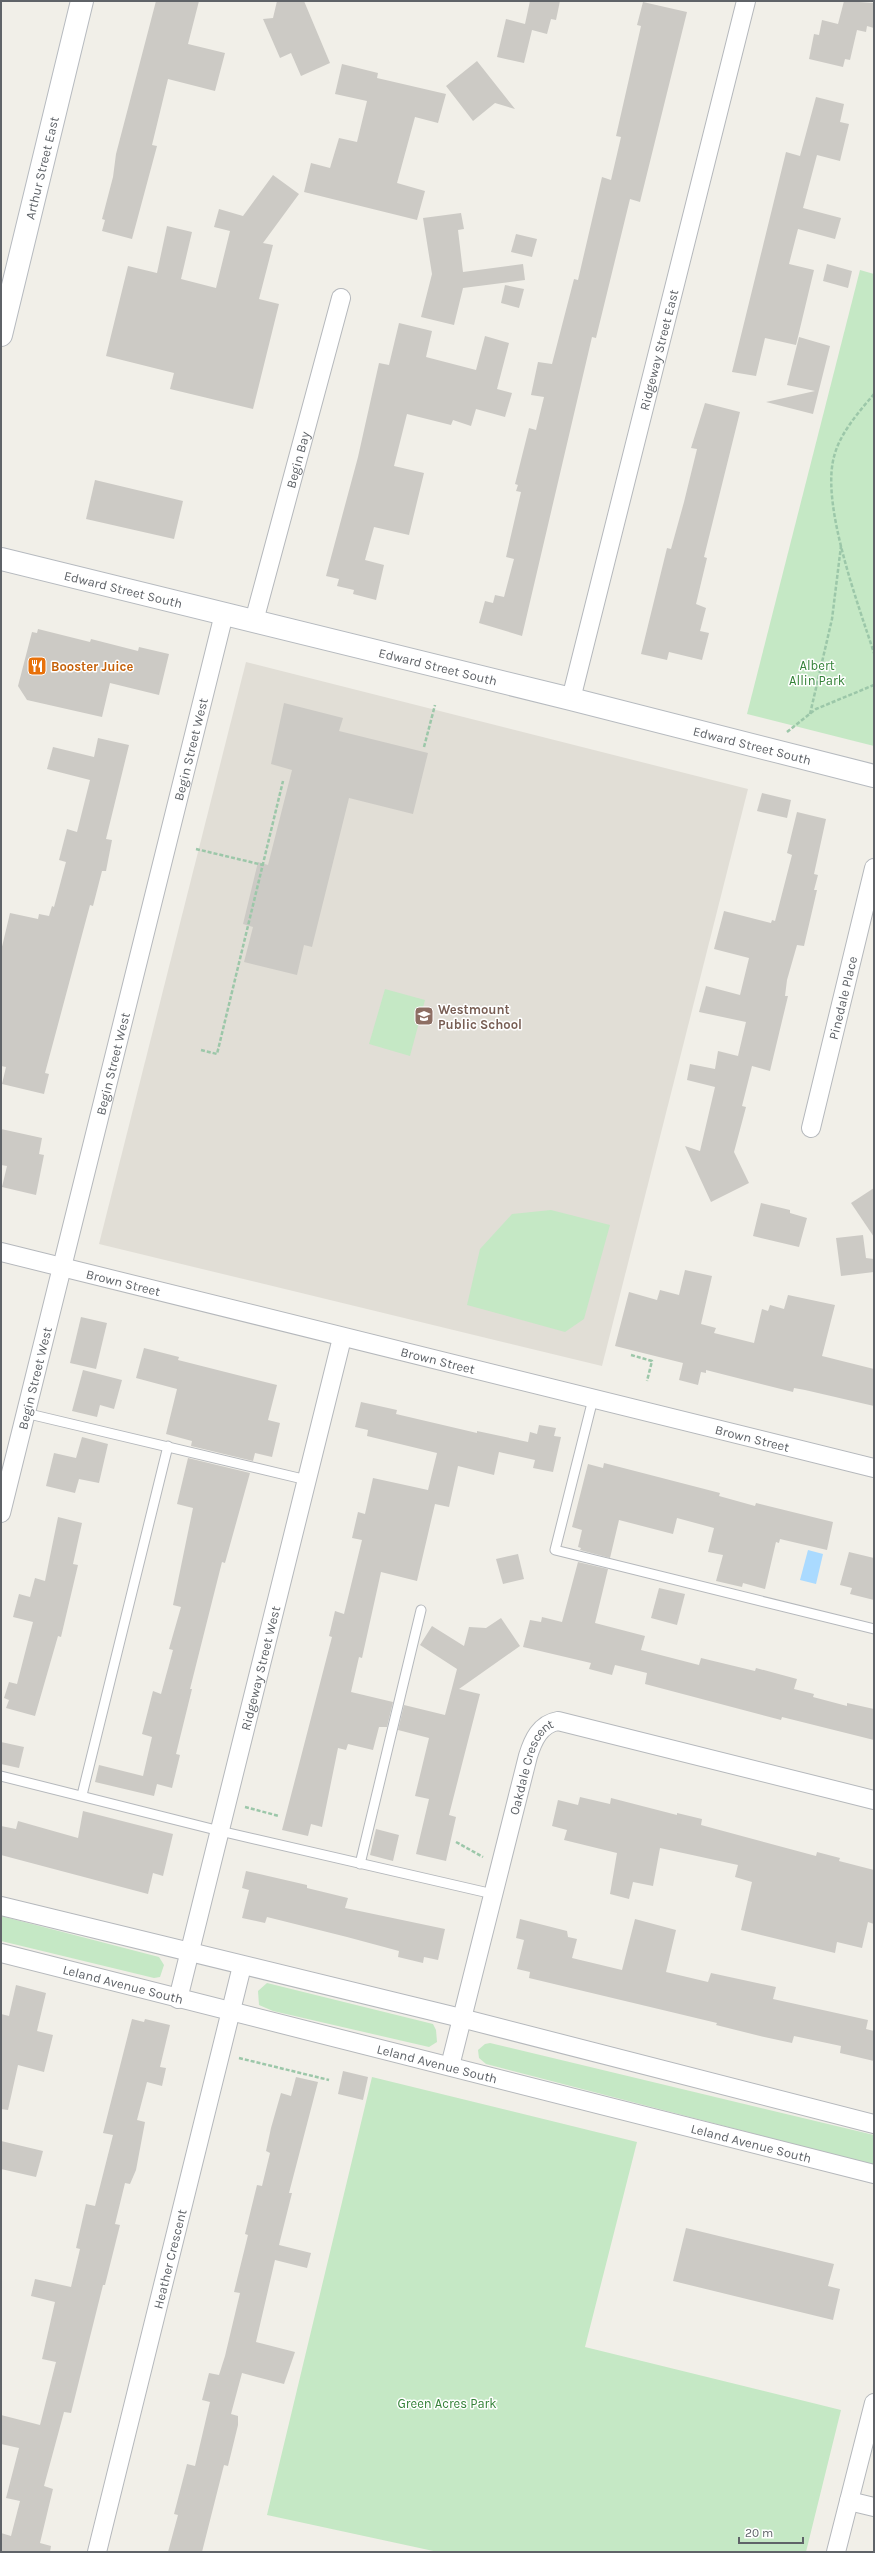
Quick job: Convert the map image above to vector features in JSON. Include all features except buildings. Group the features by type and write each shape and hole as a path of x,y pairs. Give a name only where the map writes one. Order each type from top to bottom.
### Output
{"main road":[{"name":"Arthur Street East","path":"1,335 82,1"},
{"name":"Edward Street South","path":"1,559 571,699 874,776"}],"street":[{"name":"Ridgeway Street East","path":"571,699 746,1"},
{"name":"Begin Bay","path":"254,621 341,298"},
{"name":"Begin Street West","path":"1,1513 224,614"},
{"name":"Pinedale Place","path":"811,1128 874,868"},
{"name":"Brown Street","path":"1,1252 342,1338 874,1468"},
{"name":"Ridgeway Street West","path":"178,1999 342,1338"},
{"name":"Oakdale Crescent","path":"450,2066 501,1861 534,1737 549,1723 558,1721 874,1800"},
{"path":"1,1906 242,1966 461,2018 874,2124"},
{"name":"Leland Avenue South","path":"1,1953 231,2013 450,2066 874,2174"},
{"name":"Heather Crescent","path":"97,2552 242,1966"},
{"path":"836,2552 874,2403"},
{"path":"849,2501 874,2507"}],"lane":[{"path":"593,1399 555,1550 874,1629"},
{"path":"26,1413 307,1480"},
{"path":"82,1795 168,1446"},
{"path":"360,1864 421,1610"},
{"path":"1,1776 82,1795 220,1831 493,1894"}],"path":[{"path":"874,394 858,412 844,434 833,460 831,479 832,499 841,542 874,653"},
{"path":"810,714 832,619 841,542"},
{"path":"766,748 810,714 874,685"},
{"path":"424,747 435,705"},
{"path":"201,1050 217,1054 283,781"},
{"path":"196,849 263,865"},
{"path":"631,1355 652,1361 647,1381"},
{"path":"227,1803 280,1816"},
{"path":"456,1842 469,1848 477,1856 501,1861"},
{"path":"221,2054 330,2080"}],"shaded area":[{"name":"Westmount Public School","path":"246,662 748,789 602,1366 99,1244"}],"green space":[{"name":"Albert Allin Park","path":"860,270 874,274 874,746 747,714"},
{"path":"385,989 425,1000 410,1056 369,1044"},
{"path":"551,1210 610,1225 584,1319 565,1332 467,1305 480,1249 512,1214"},
{"path":"1,1916 159,1957 164,1965 160,1977 154,1978 1,1941"},
{"path":"267,1983 433,2024 436,2030 437,2042 429,2047 273,2011 259,2005 258,1991"},
{"path":"490,2043 874,2135 874,2165 486,2064 479,2058 478,2050 485,2044"},
{"name":"Green Acres Park","path":"372,2077 637,2142 585,2347 841,2410 806,2552 438,2552 267,2515"}],"water":[{"path":"808,1550 823,1554 816,1584 800,1580"}],"place":[{"name":"Booster Juice","path":"37,666"},
{"name":"Westmount Public School","path":"424,1016"}]}
